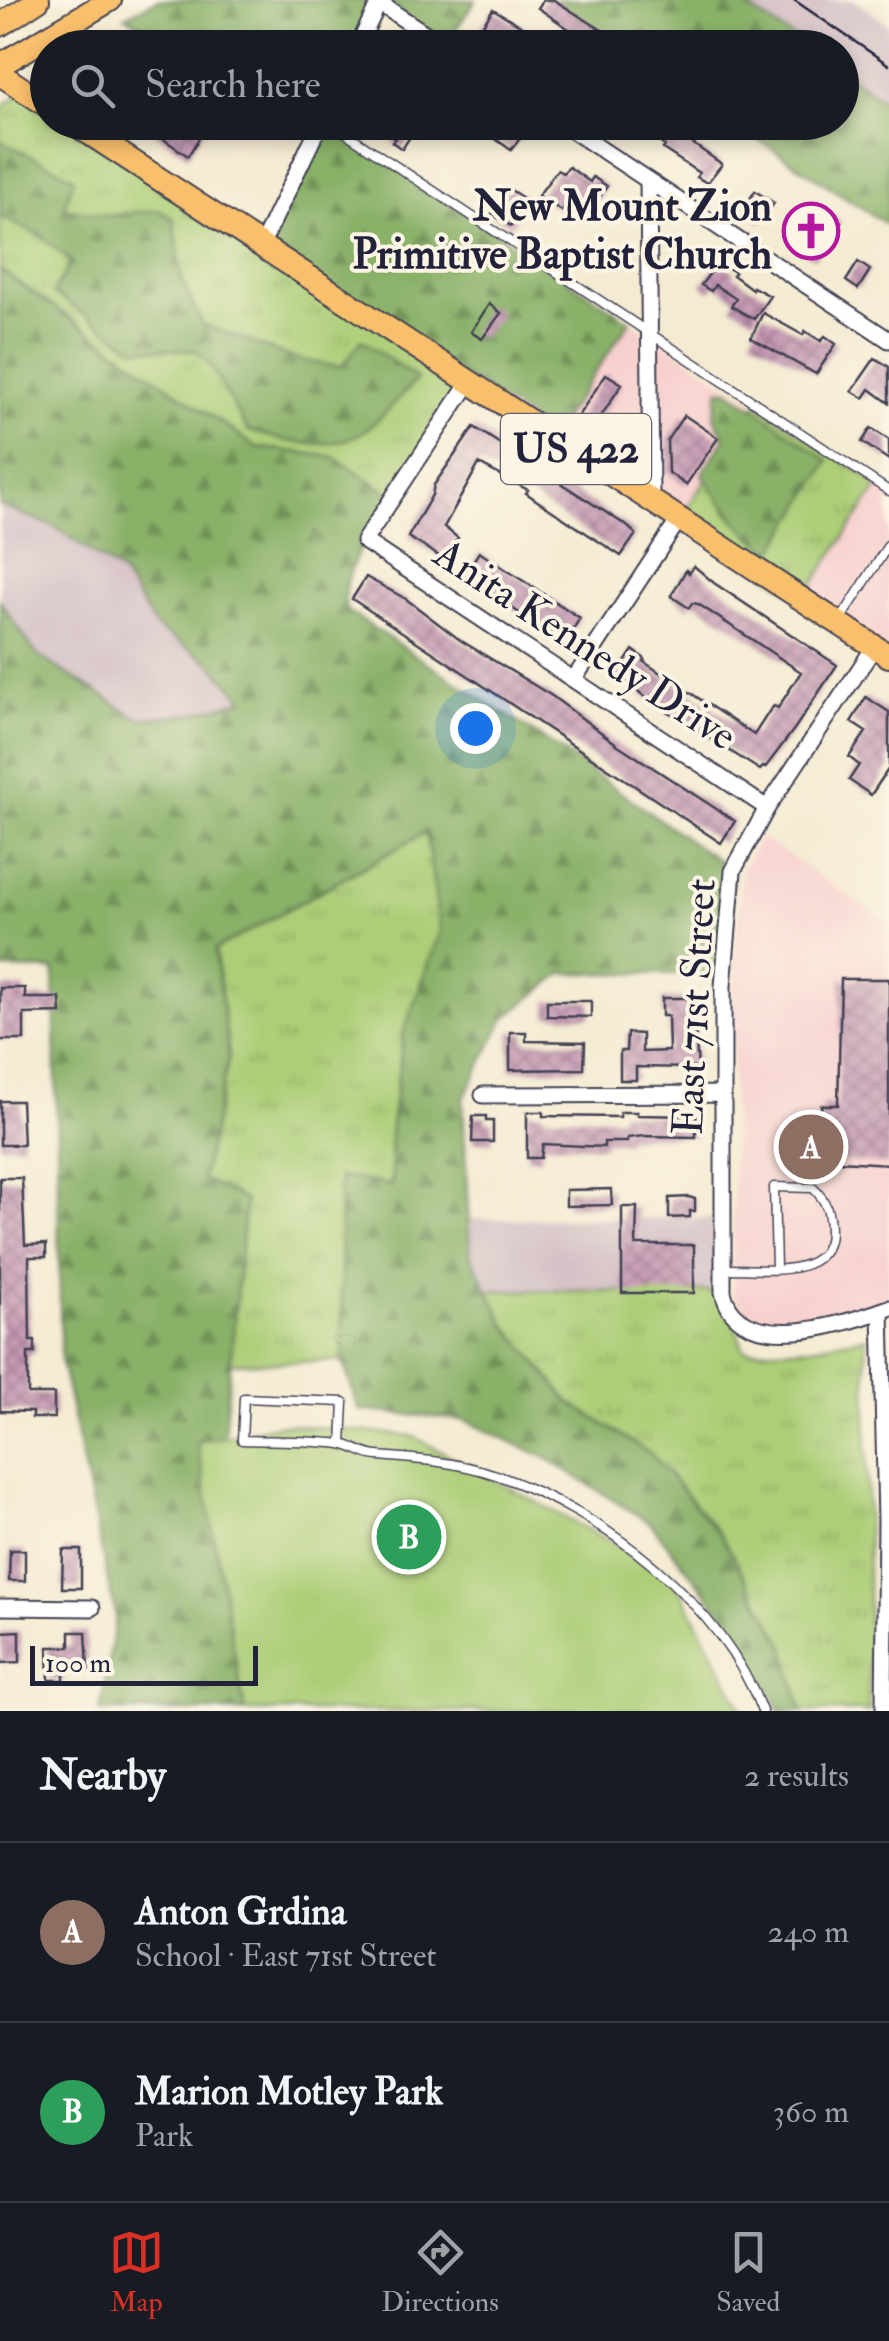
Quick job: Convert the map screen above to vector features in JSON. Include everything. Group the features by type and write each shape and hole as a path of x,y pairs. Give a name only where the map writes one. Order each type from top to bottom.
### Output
{"main road":[{"path":"0,25 38,0"},
{"path":"59,30 110,0"},
{"path":"0,65 30,47"},
{"path":"0,74 30,94"},
{"name":"US 422","path":"100,140 882,651"}],"street":[{"path":"366,30 379,3 420,30"},
{"path":"262,244 312,140"},
{"path":"587,140 889,340"},
{"path":"648,180 651,499"},
{"name":"Anita Kennedy Drive","path":"471,380 364,541 768,808"},
{"path":"574,679 680,518"},
{"name":"East 71st Street","path":"882,651 768,808 732,871 723,986 722,1094 726,1306 735,1317 757,1330 804,1330 885,1310"},
{"path":"482,1095 722,1094"},
{"path":"885,1310 886,1702"},
{"path":"0,1607 92,1608"}],"lane":[{"path":"356,140 889,492"},
{"path":"838,622 889,544"},
{"path":"723,1269 776,1268 817,1262 828,1249 827,1205 814,1188 774,1187 776,1268"},
{"path":"342,1444 344,1402 244,1398 242,1440 342,1444 373,1456 418,1459 494,1475 546,1496 589,1520 627,1544 678,1588 720,1637 762,1711"}],"shaded area":[{"path":"732,0 854,0 889,25 889,148 859,119 859,30 765,30"},
{"path":"630,321 757,404 680,518 553,434"},
{"path":"879,485 889,491 889,656 803,599"},
{"path":"0,506 54,526 122,574 157,628 211,663 245,700 190,714 140,719 37,655 0,601"},
{"path":"761,837 889,923 889,1298 805,1321 757,1320 740,1310 733,1294 732,1001 741,872"},
{"path":"723,1218 723,1292 488,1290 470,1255 468,1219"}],"green space":[{"path":"157,0 476,0 455,30 420,30 379,3 366,30 149,30 125,16"},
{"path":"548,0 737,0 782,30 593,30"},
{"path":"859,83 889,104 889,226 759,140 859,140"},
{"path":"24,91 30,95 30,140 98,140 471,380 394,496 334,457 256,447 0,270 0,108"},
{"path":"320,140 355,140 630,321 553,434 262,244"},
{"path":"0,141 74,177 64,208 107,216 158,210 174,219 182,280 203,326 323,365 342,366 362,340 417,379 373,424 344,440 312,444 247,430 211,367 197,351 134,348 53,293 71,262 41,236 0,217"},
{"path":"0,270 256,447 334,457 394,496 352,566 346,610 563,752 733,871 724,974 563,973 505,1018 463,1100 470,1254 505,1324 569,1402 652,1455 720,1534 784,1645 802,1711 779,1711 720,1610 650,1523 543,1456 464,1420 359,1410 343,1361 339,1177 392,1185 390,1134 404,1031 440,931 426,832 215,950 229,1057 202,1179 245,1200 224,1436 197,1443 245,1711 100,1711 116,1617 61,1361 54,970 0,969 0,601 37,655 140,719 190,714 244,700 211,663 157,628 122,574 54,526 0,506"},
{"path":"719,390 729,390 829,461 773,552 733,517 702,473 725,438 714,417"},
{"path":"757,404 879,485 803,599 680,518"},
{"path":"427,832 440,931 404,1031 390,1134 392,1186 339,1178 343,1361 230,1363 245,1200 202,1179 229,1057 215,950"},
{"path":"488,1290 723,1292 744,1351 811,1347 866,1337 869,1711 802,1711 784,1645 652,1455 569,1402 505,1324"},
{"path":"283,1424 412,1436 673,1575 743,1711 245,1711 197,1442"}],"building":[{"path":"543,0 554,0 602,30 570,30 538,8"},
{"path":"493,9 528,30 479,30"},
{"path":"165,140 198,140 188,156"},
{"path":"393,140 408,140 402,149"},
{"path":"497,140 519,140 511,150"},
{"path":"656,140 696,140 693,144 722,164 707,183 697,177 699,173 663,149 665,146"},
{"path":"569,167 590,182 593,177 607,186 586,217 566,204 562,211 538,196 557,170 563,173"},
{"path":"509,189 528,201 511,226 492,214"},
{"path":"755,191 774,203 761,222 743,210"},
{"path":"823,209 841,222 814,259 796,246"},
{"path":"722,257 729,262 726,267 735,272 733,275 770,296 754,319 731,306 736,299 715,285 711,291 701,285"},
{"path":"858,262 870,270 858,289 846,281"},
{"path":"489,304 501,313 482,339 471,332"},
{"path":"763,313 803,335 805,331 821,341 825,336 836,344 816,374 751,338"},
{"path":"875,358 889,367 889,403 870,389 864,398 852,391"},
{"path":"606,374 622,384 594,427 578,416"},
{"path":"684,415 718,438 686,485 668,472 667,440"},
{"path":"474,427 627,526 636,534 621,556 526,493 528,490 479,464 444,527 458,538 444,559 408,537 434,485"},
{"path":"871,428 889,440 889,460 862,442"},
{"path":"479,552 580,618 566,641 465,574"},
{"path":"694,566 837,665 795,728 760,770 645,697 617,674 633,650 644,662 754,735 770,710 778,708 801,672 698,604 692,603 689,608 671,596 686,570 689,573"},
{"path":"366,577 406,599 460,640 552,696 618,745 735,821 721,843 352,599"},
{"path":"866,697 889,712 889,768 871,795 849,780 859,765 849,757 866,732 851,722"},
{"path":"841,979 889,979 889,1164 822,1160 821,1105 838,1105"},
{"path":"0,988 25,988 25,998 60,998 61,1013 24,1014 24,1040 0,1040"},
{"path":"662,998 693,998 698,1068 636,1067 636,1080 620,1080 620,1051 626,1051 627,1033 642,1034 642,1052 669,1051 668,1016 662,1016"},
{"path":"547,1001 591,1001 591,1017 547,1016"},
{"path":"510,1032 526,1032 526,1041 585,1042 584,1069 510,1070"},
{"path":"0,1101 21,1101 23,1145 0,1145"},
{"path":"527,1112 543,1112 543,1116 620,1117 620,1112 637,1112 696,1116 696,1137 644,1136 627,1138 627,1142 604,1142 604,1147 543,1144 541,1158 527,1158"},
{"path":"473,1116 486,1116 486,1121 493,1121 493,1142 472,1142"},
{"path":"0,1178 22,1178 25,1245 46,1244 46,1257 29,1257 30,1341 35,1341 35,1353 28,1353 28,1394 54,1394 54,1418 32,1418 32,1412 0,1411"},
{"path":"611,1189 612,1205 566,1206 566,1190"},
{"path":"669,1198 695,1199 695,1211 690,1211 690,1217 669,1218"},
{"path":"622,1207 637,1207 636,1245 694,1245 694,1293 622,1293"},
{"path":"10,1550 25,1550 25,1581 9,1581"},
{"path":"63,1550 81,1550 81,1588 62,1588"},
{"path":"20,1631 20,1662 2,1663 1,1632"},
{"path":"70,1632 86,1632 88,1670 64,1670 64,1680 49,1680 48,1647 70,1647"}],"tram line":[{"path":"794,0 838,30"},
{"path":"859,44 889,65"}],"place":[{"name":"New Mount Zion Primitive Baptist Church","path":"811,231"},
{"name":"Anton Grdina","path":"811,1147"},
{"name":"Marion Motley Park","path":"409,1537"}]}
